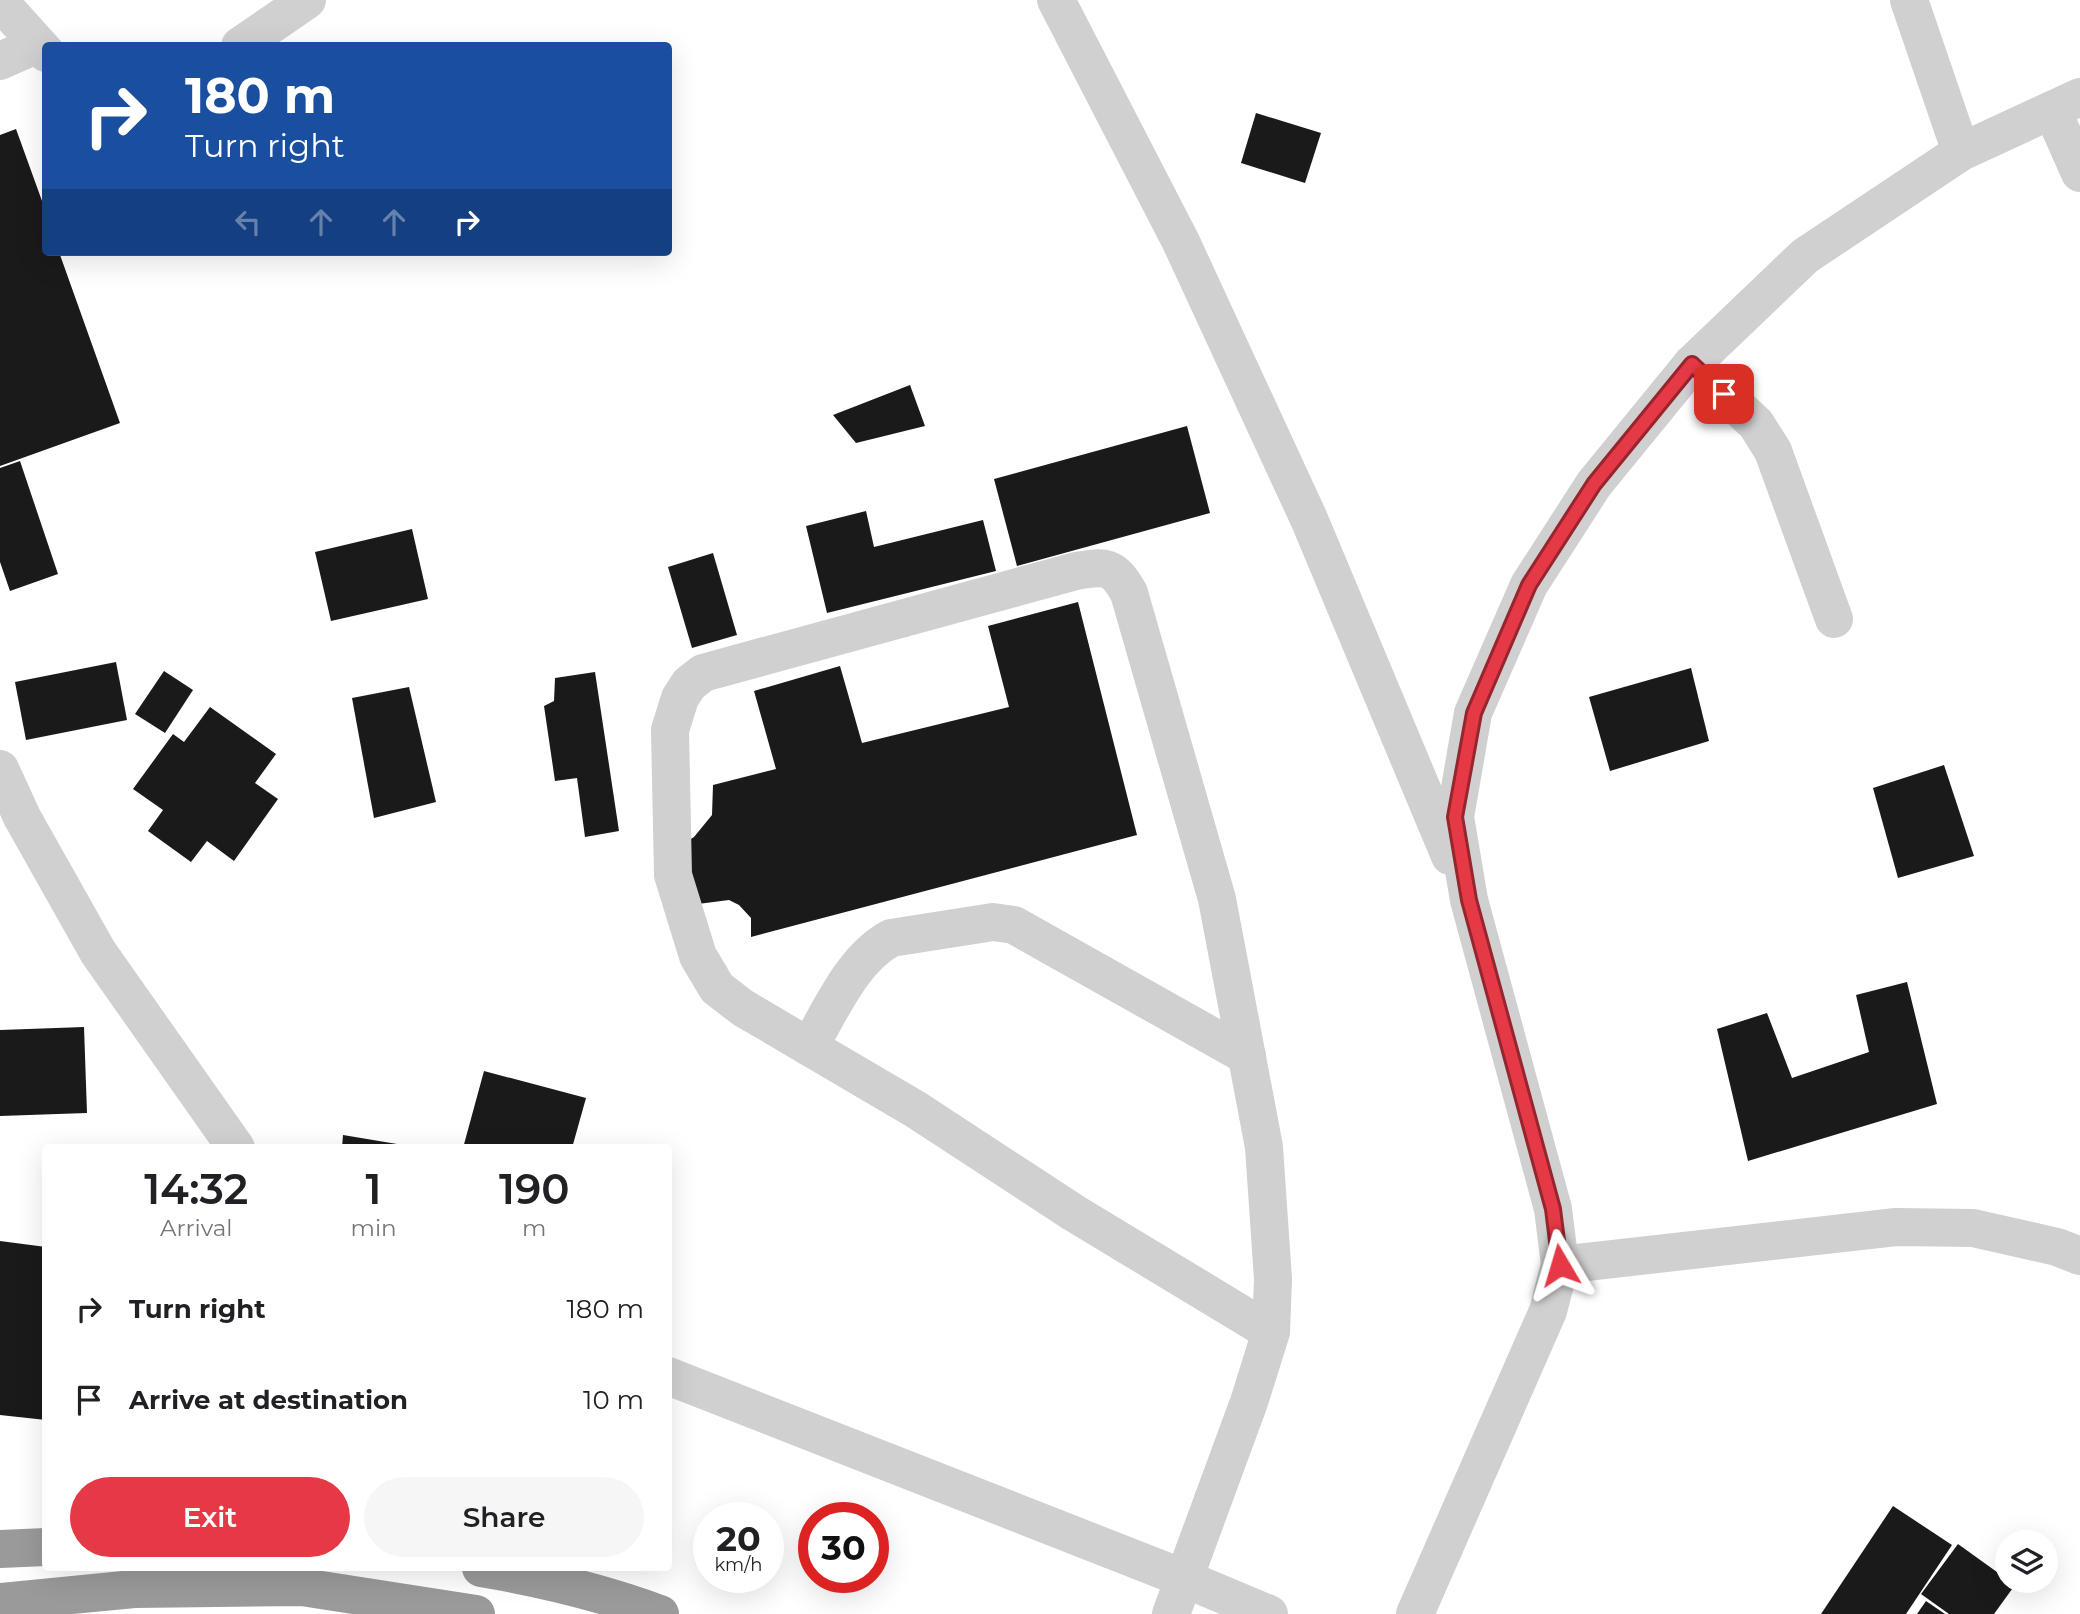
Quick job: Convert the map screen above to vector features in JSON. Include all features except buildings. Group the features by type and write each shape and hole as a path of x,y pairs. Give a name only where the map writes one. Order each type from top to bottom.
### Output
{"highway":[{"path":"0,1549 42,1547"},
{"path":"498,1571 639,1606 660,1614"},
{"path":"0,1602 134,1589 302,1587 476,1614"}],"street":[{"path":"246,42 307,0"},
{"path":"1056,0 1181,242 1291,481 1469,900"},
{"path":"1909,0 1961,152"},
{"path":"0,2 41,49 0,61"},
{"path":"1415,1614 1548,1311 1560,1265 1553,1209 1469,900 1455,817 1474,713 1529,585 1594,484 1692,364 1805,256 1961,152 2066,103 2080,173"},
{"path":"1692,364 1756,424 1773,451 1834,619"},
{"path":"1171,1614 1249,1402 1270,1332 1273,1279 1264,1147 1217,899 1129,593 1119,575 1102,566 1076,571 703,673 689,684 680,698 670,730 673,875 698,956 717,988 743,1008 915,1109 1074,1213 1270,1332"},
{"path":"0,769 22,817 98,952 233,1144"},
{"path":"809,1047 861,961 878,945 891,938 993,922 1014,925 1247,1056"},
{"path":"1560,1265 1896,1227 1973,1228 2057,1247 2080,1256"},
{"path":"672,1378 1269,1614"}],"route":[{"path":"1560,1265 1553,1209 1469,900 1455,817 1474,713 1529,585 1594,484 1692,364 1724,394"}]}
